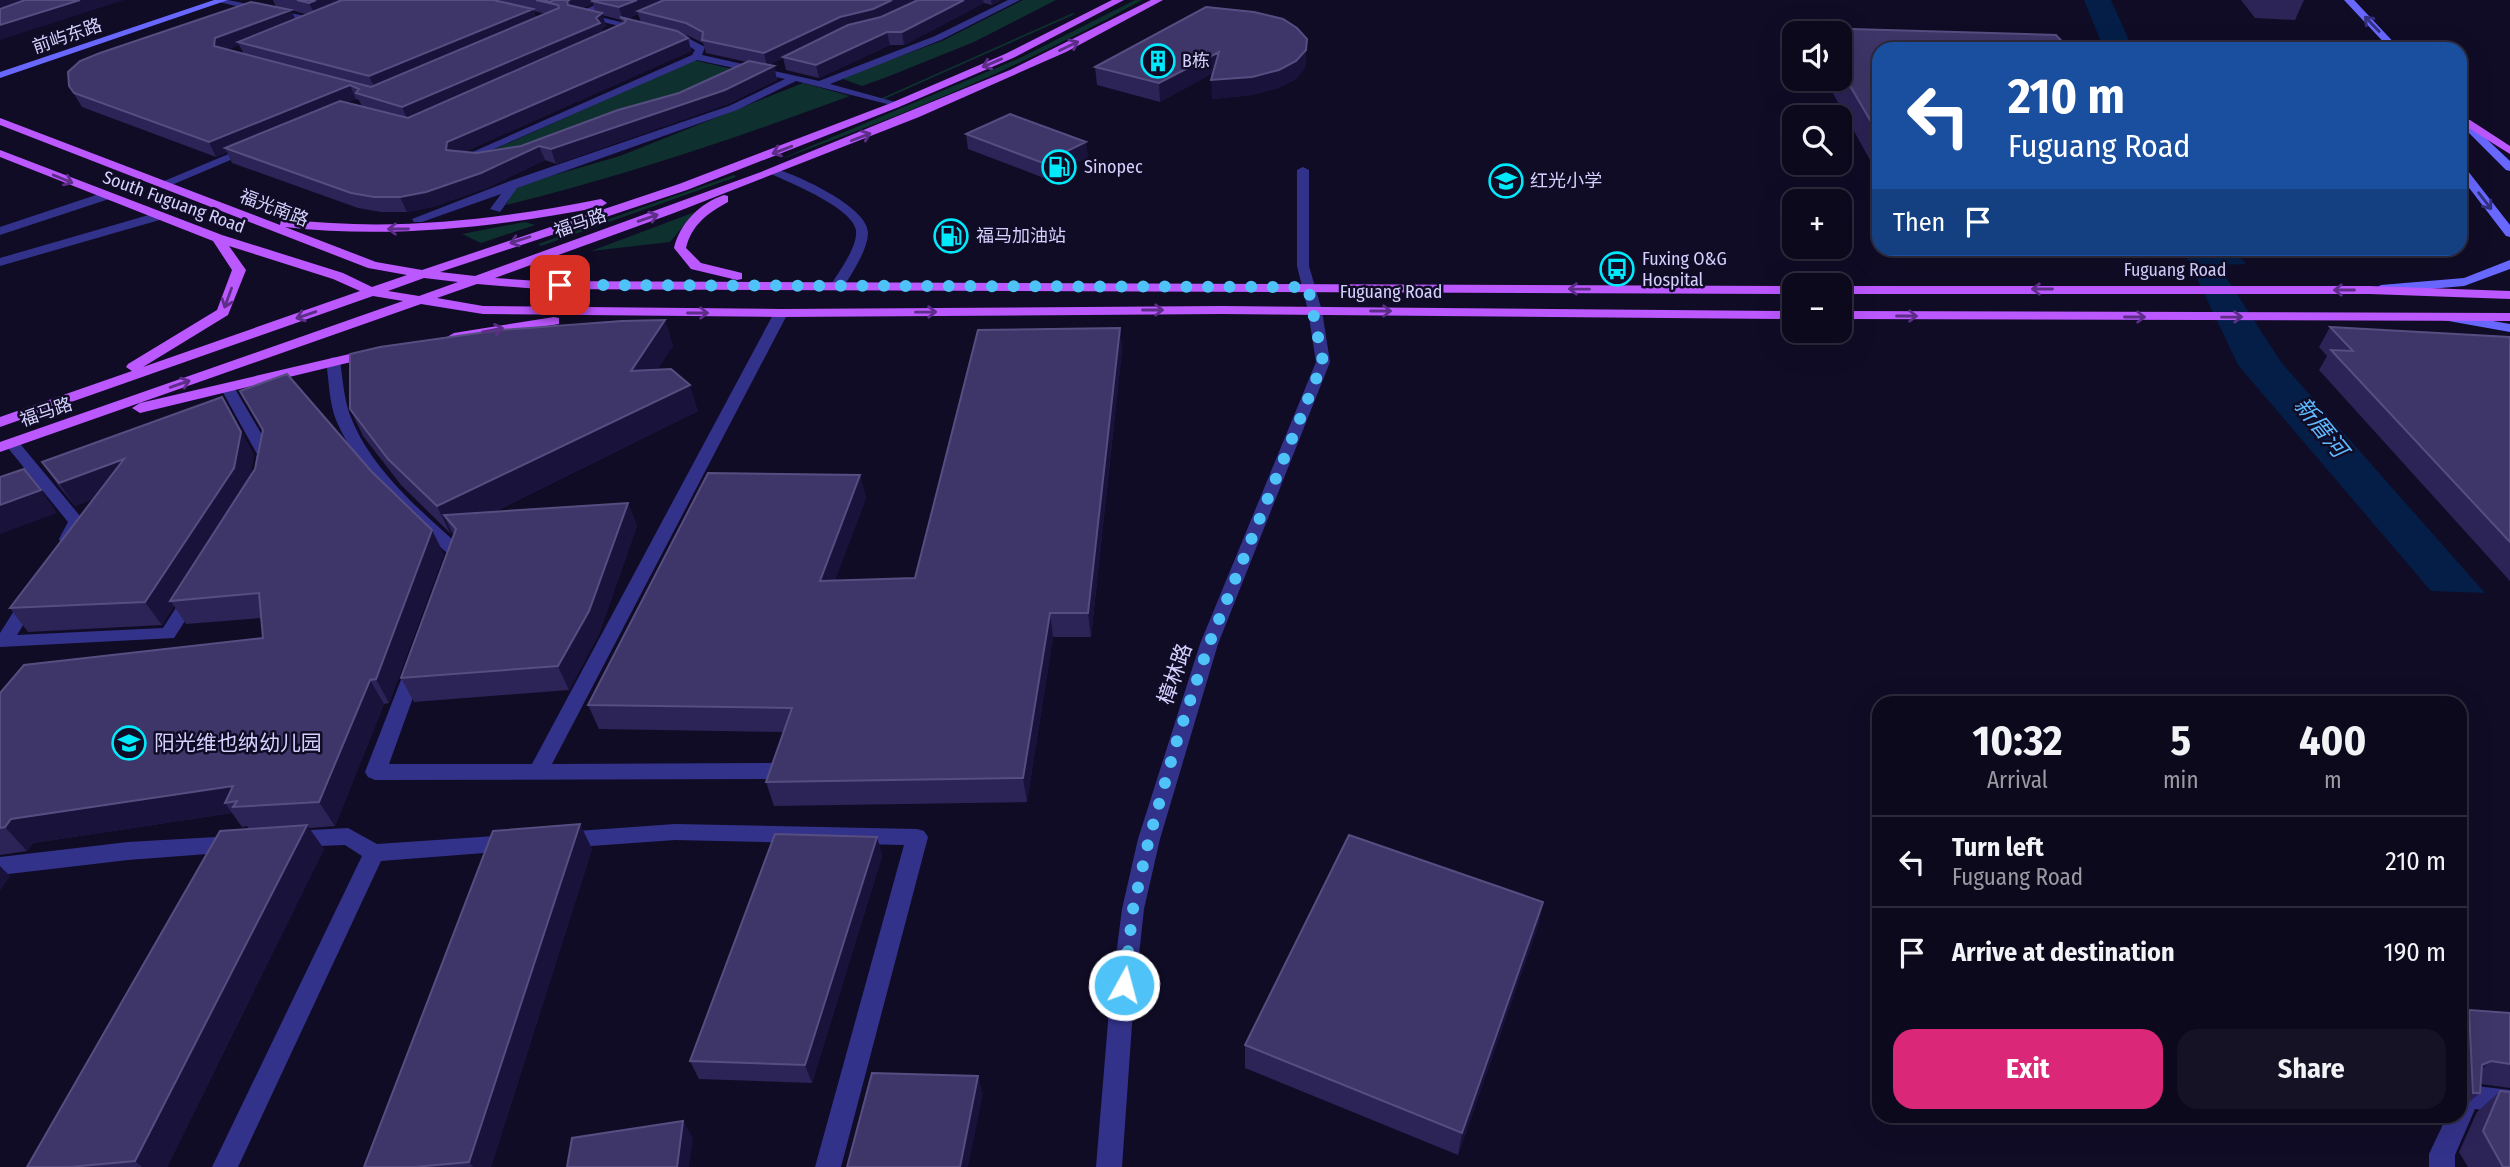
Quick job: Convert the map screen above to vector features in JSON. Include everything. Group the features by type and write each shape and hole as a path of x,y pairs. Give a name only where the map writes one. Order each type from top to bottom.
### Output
{"main road":[{"name":"前屿东路","path":"0,66 193,0"},
{"name":"福马路","path":"0,422 419,275 683,187 895,105 1009,56 1119,0"},
{"name":"福马路","path":"6,445 685,205 942,105 1058,52 1158,0"},
{"path":"2348,0 2388,42"},
{"name":"前屿东路","path":"0,75 221,1"},
{"name":"South Fuguang Road","path":"0,121 163,184"},
{"path":"2467,126 2510,151"},
{"path":"2467,128 2510,168"},
{"name":"South Fuguang Road","path":"0,153 159,216 218,238 338,276 372,292"},
{"path":"773,171 694,218 681,238 680,248 683,255 696,266 717,273 838,285"},
{"path":"2467,177 2510,233"},
{"name":"福光南路","path":"163,184 373,265 419,275 471,280"},
{"path":"250,217 322,229 423,229 540,216 683,187"},
{"path":"76,396 138,365 223,313 239,270 218,238"},
{"path":"2370,290 2472,280 2495,274 2510,264"},
{"name":"Fuguang Road","path":"471,280 539,285 1782,290"},
{"name":"Fuguang Road","path":"1852,290 2262,289 2510,295"},
{"name":"Fuguang Road","path":"372,292 483,310 651,313 1315,311 1782,315"},
{"path":"441,340 529,325 651,313"},
{"path":"1852,316 2510,317"},
{"path":"2445,317 2510,328"},
{"path":"45,431 381,351"}],"street":[{"path":"614,0 578,15 623,30"},
{"path":"820,84 938,38 1015,0"},
{"path":"221,1 315,22"},
{"path":"290,31 326,17"},
{"path":"623,30 635,20"},
{"path":"569,23 648,32"},
{"path":"487,164 458,161 696,57 701,50 685,40 660,34"},
{"path":"696,57 820,84 895,105"},
{"path":"768,72 790,61"},
{"path":"731,79 751,68"},
{"path":"418,219 514,184 572,167 733,108 794,78"},
{"path":"163,184 262,144"},
{"name":"樟林路","path":"1109,1167 1125,972 1133,909 1149,839 1209,644 1318,380 1323,362 1315,311 1303,266 1303,170"},
{"path":"773,171 848,210 860,222 862,234 838,285"},
{"path":"496,209 514,184"},
{"path":"0,231 106,196"},
{"path":"0,262 159,216"},
{"path":"538,771 781,313"},
{"path":"333,361 344,420 368,458 424,524 456,552 447,577"},
{"path":"227,387 265,454 261,479"},
{"path":"6,445 78,522 57,555"},
{"path":"37,587 4,642 168,634 203,579"},
{"path":"421,652 385,751 374,772 772,771"},
{"path":"0,866 128,851 348,836 374,853 675,832 917,837 828,1167"},
{"path":"225,1167 374,853"},
{"path":"2467,1099 2468,1097 2510,1102"},
{"path":"2442,1167 2442,1154 2457,1123"}],"green space":[{"path":"1023,0 1056,0 974,42 887,77 862,86 840,78 942,41"},
{"path":"1135,0 1142,0 1009,68 871,126 778,160 1022,57"},
{"path":"1075,14 882,100 882,98"},
{"path":"694,60 740,71 536,152 475,158"},
{"path":"803,83 850,96 680,155 594,182 506,205 516,186 620,156"},
{"path":"734,175 736,177 541,246 538,244"},
{"path":"695,212 670,242 591,251"},
{"path":"525,222 535,225 481,243 462,234"}],"water":[{"path":"2084,0 2111,0 2130,42 2101,42"},
{"name":"新厝河","path":"2186,256 2234,256 2242,259 2246,264 2218,265 2281,362 2485,593 2431,591 2238,365"}],"building":[{"path":"25,0 80,0 0,25 0,9"},
{"path":"342,0 493,0 533,9 369,76 238,42"},
{"path":"536,0 570,0 567,1 568,5 602,13 596,18 600,23 402,107 356,93 359,89 350,85 209,142 74,93 69,86 68,72 80,61 251,2 291,10 215,38 214,46 371,87 559,8 558,5"},
{"path":"593,0 637,0 619,7"},
{"path":"664,0 892,0 873,9 840,17 764,53 702,40 703,32 686,23 638,11"},
{"path":"918,0 964,0 902,32 887,32 816,65 783,57 848,25 881,17"},
{"path":"1206,7 1254,12 1283,19 1307,39 1306,50 1296,61 1279,70 1252,77 1211,80 1219,52 1159,83 1095,67"},
{"path":"620,17 677,31 688,38 447,142 446,150 476,153 521,146 618,110 679,93 749,61 774,66 725,90 551,149 539,146 481,173 426,192 400,197 374,197 351,193 225,148 340,101 408,118 624,23 626,20"},
{"path":"1852,29 2056,35 2062,42 1872,42 1872,123 1852,89"},
{"path":"1010,114 1086,142 1043,163 966,134"},
{"path":"665,320 631,371 671,369 690,385 437,506 388,459 350,409 350,354 380,347 500,330"},
{"path":"2330,327 2510,337 2510,542 2331,350 2353,351"},
{"path":"1120,328 1088,613 1050,613 1023,778 766,782 792,708 588,705 708,473 860,475 820,581 915,578 978,330"},
{"path":"287,374 371,471 432,530 376,679 370,680 319,802 233,807 237,801 225,803 233,786 11,819 5,827 0,828 0,693 24,665 263,638 259,593 170,601 255,469 263,430 240,391"},
{"path":"222,397 241,432 234,468 145,602 10,608 124,459 59,483 42,462"},
{"path":"24,469 41,490 0,505 0,477"},
{"path":"628,503 589,611 558,666 401,678 456,529 444,515"},
{"path":"580,824 469,1162 415,1167 364,1167 493,831"},
{"path":"307,825 135,1161 70,1167 27,1167 220,831"},
{"path":"775,834 877,837 805,1065 690,1061"},
{"path":"1349,835 1543,902 1462,1133 1245,1045"},
{"path":"2469,1010 2510,1013 2510,1064 2491,1061 2482,1065 2480,1093 2473,1093"},
{"path":"872,1073 978,1076 960,1167 847,1167"},
{"path":"2500,1091 2510,1092 2510,1167 2503,1167 2483,1131"},
{"path":"683,1121 677,1167 567,1167 572,1138"}],"place":[{"name":"B栋","path":"1158,61"},
{"name":"Sinopec","path":"1059,167"},
{"name":"红光小学","path":"1506,181"},
{"name":"福马加油站","path":"951,236"},
{"name":"Fuxing O&G Hospital","path":"1617,269"},
{"name":"阳光维也纳幼儿园","path":"129,743"}],"route":[{"path":"560,285 1308,287 1315,311 1323,362 1318,380 1209,644 1178,737 1149,839 1133,909 1124,985"}]}
